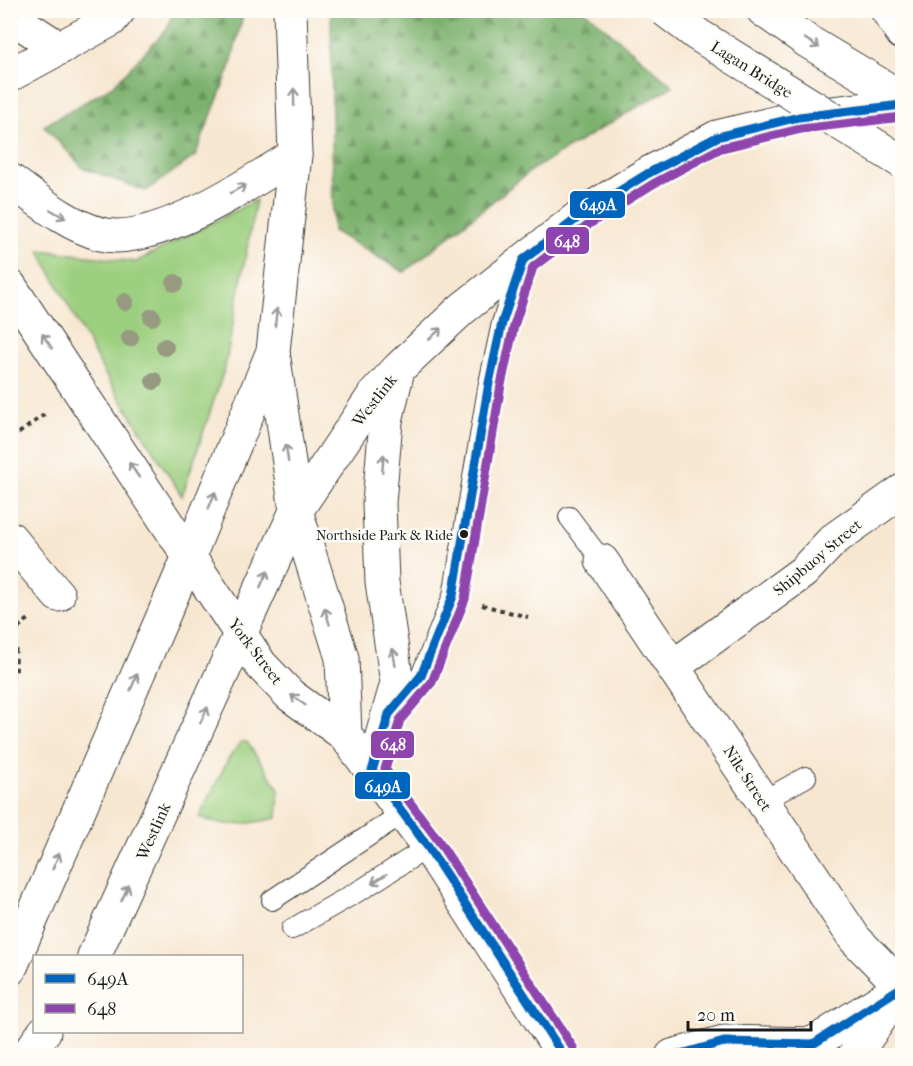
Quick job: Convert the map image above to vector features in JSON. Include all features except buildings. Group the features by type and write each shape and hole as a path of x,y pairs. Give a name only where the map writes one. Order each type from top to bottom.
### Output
{"main road":[{"path":"10,75 111,20 119,10"},
{"path":"290,10 295,155 273,351 296,511 342,658 345,735"},
{"name":"Lagan Bridge","path":"665,10 708,41 903,162"},
{"path":"763,10 807,41 903,98"},
{"path":"887,10 903,33"},
{"path":"10,16 59,48"},
{"name":"Westlink","path":"95,955 216,690 239,632 296,511 374,395 398,369 462,309 584,213 647,174 717,137 800,117 903,105"},
{"path":"10,180 58,215 103,235 144,233 193,213 295,155"},
{"name":"York Street","path":"10,286 261,664 290,695 345,735 428,847 564,1056"},
{"path":"10,969 190,554 273,351"},
{"path":"372,771 397,682 382,582 379,503 387,421 398,369"},
{"name":"Shipbuoy Street","path":"674,666 803,572 833,540 903,491"},
{"path":"10,538 58,595"},
{"name":"Nile Street","path":"602,561 855,939 903,987"},
{"path":"672,1056 724,1042 804,1050 903,987"},
{"path":"854,1056 903,987"},
{"path":"27,1056 43,1033"}],"lane":[{"path":"389,714 421,676 453,596 489,383 502,323 523,260"},
{"path":"569,517 602,561"},
{"path":"763,801 806,777"},
{"path":"272,900 403,813"},
{"path":"292,929 364,888 428,847"}],"path":[{"path":"10,677 16,673 15,630 58,595"},
{"path":"476,604 528,617"}],"green space":[{"path":"173,11 244,11 230,68 195,156 146,191 83,168 44,126 113,86 167,29"},
{"path":"331,11 585,11 673,86 533,169 404,272 333,231"},
{"path":"256,200 225,367 182,496 106,376 39,250 136,262"},
{"path":"241,742 247,742 279,789 277,818 229,824 199,817 229,758"}],"transit line":[{"name":"649A","path":"564,1056 428,847 372,771 389,714 421,676 453,596 489,383 502,323 523,260 584,213 647,174 717,137 799,117 902,105"},
{"name":"648","path":"574,1049 438,840 385,769 400,720 432,682 465,599 501,385 514,326 533,267 591,223 653,184 721,148 801,129 902,117"},
{"name":"649A","path":"674,1056 724,1042 813,1044 902,987"}],"place":[{"name":"Northside Park & Ride","path":"464,534"}]}
